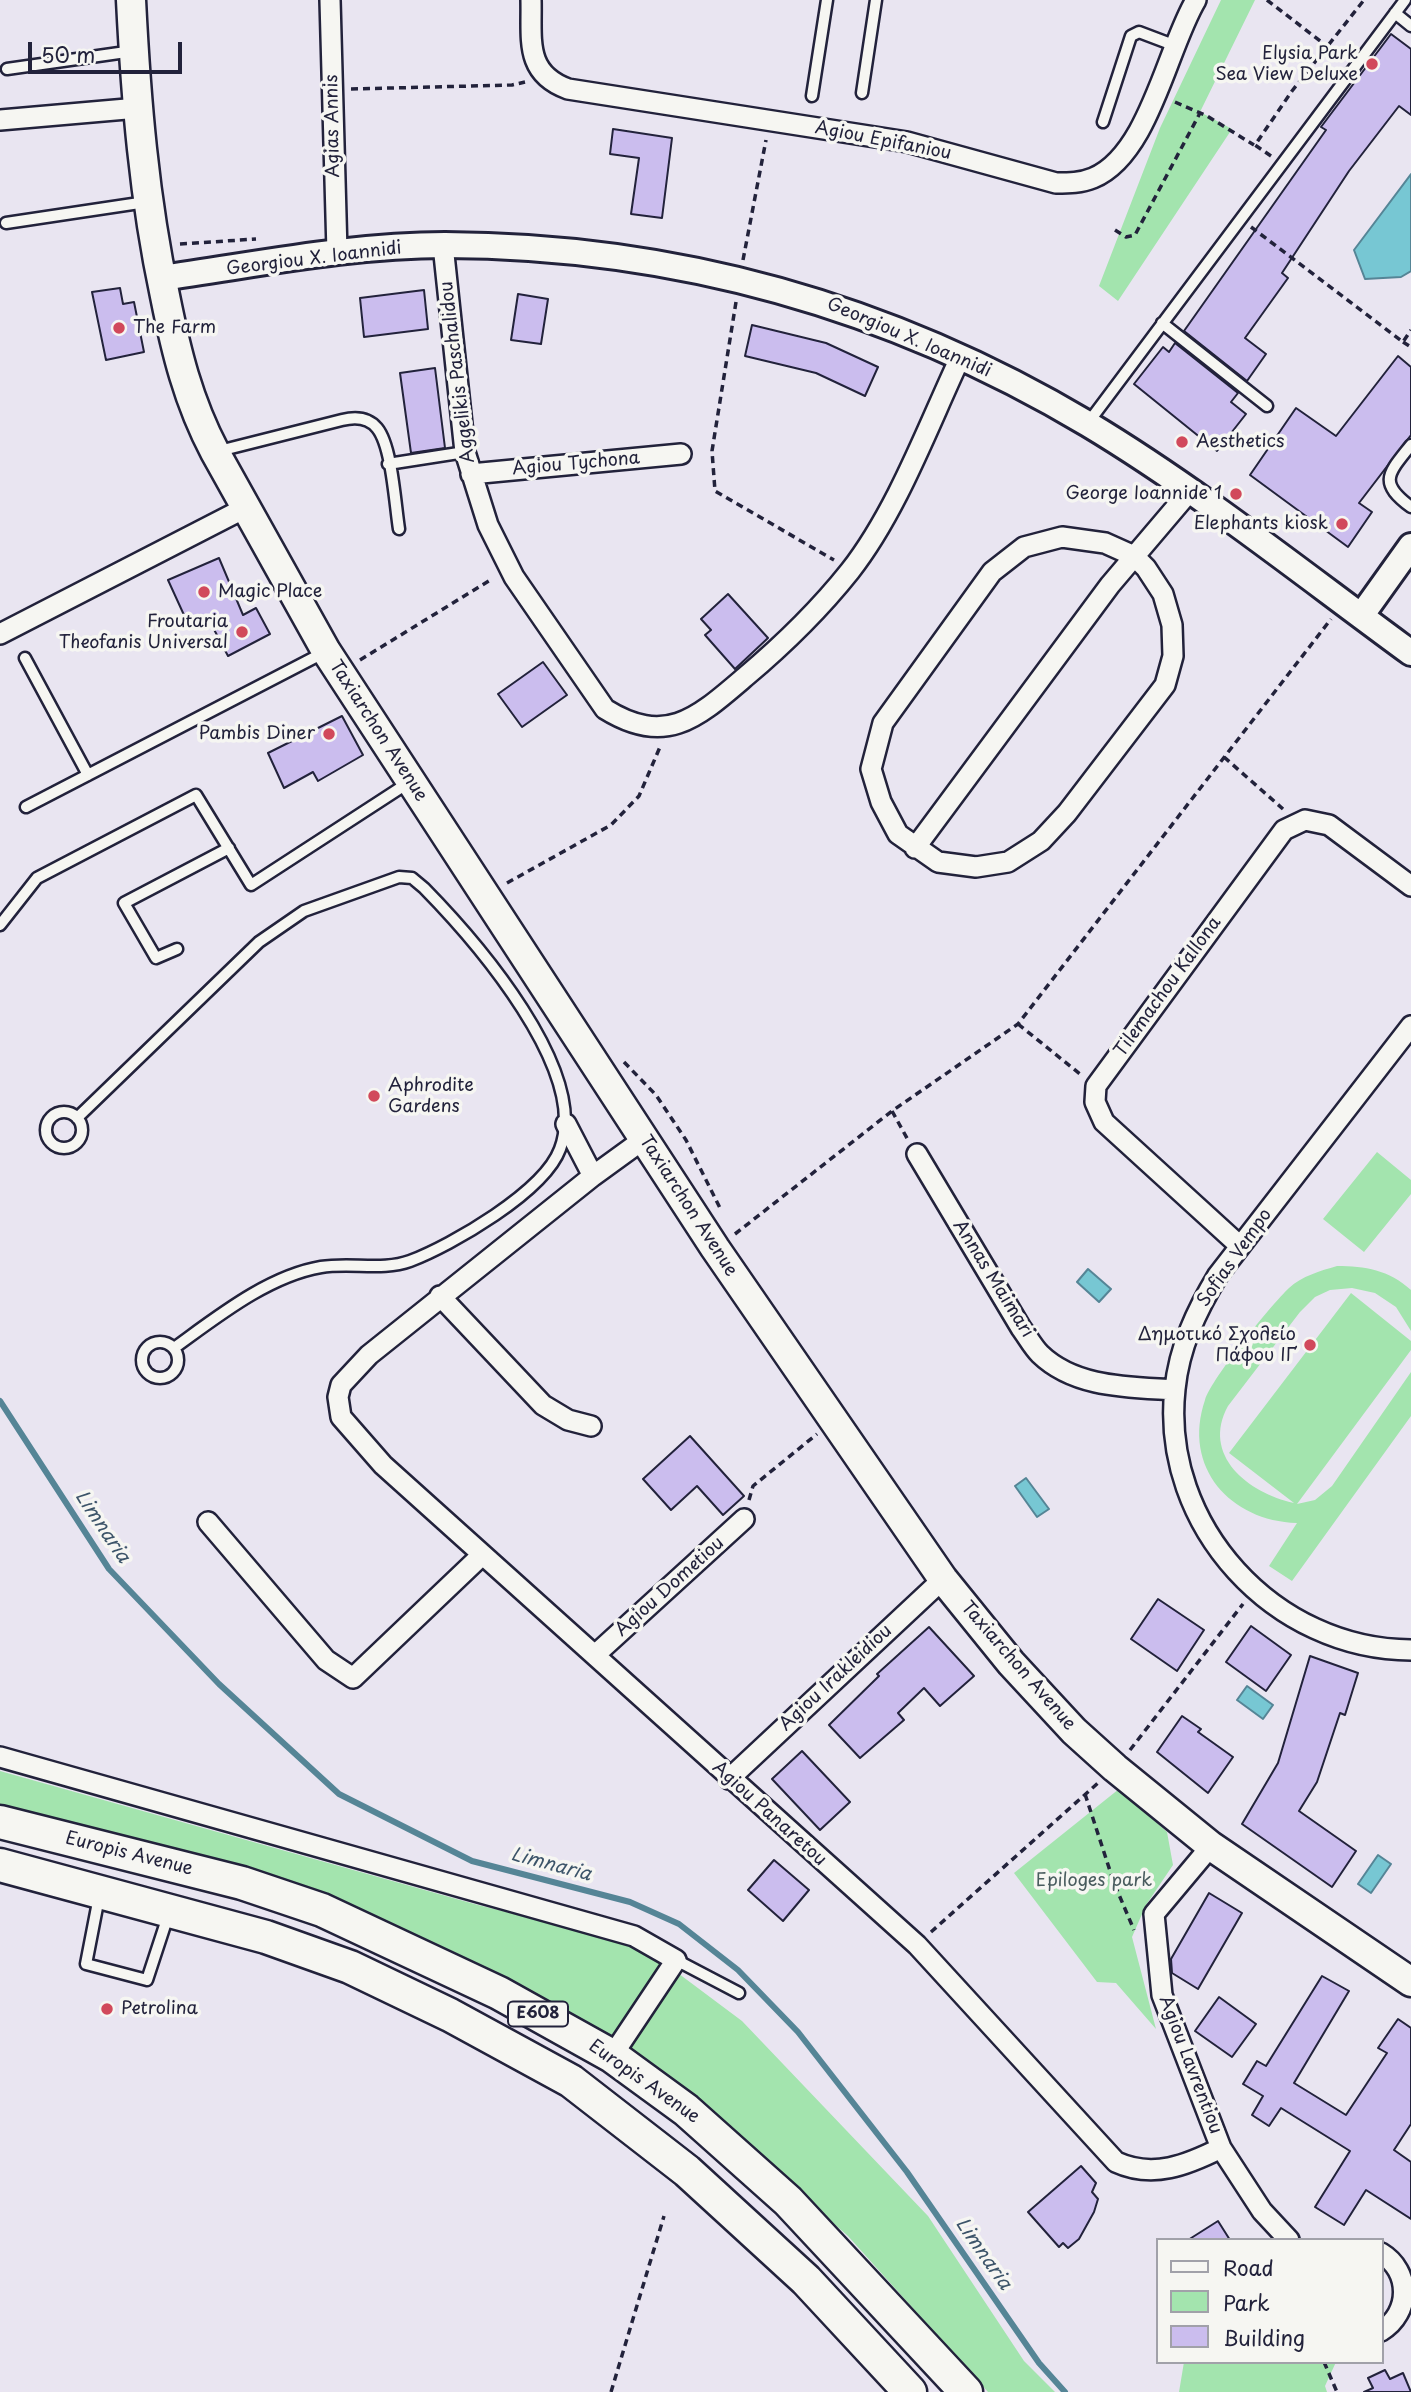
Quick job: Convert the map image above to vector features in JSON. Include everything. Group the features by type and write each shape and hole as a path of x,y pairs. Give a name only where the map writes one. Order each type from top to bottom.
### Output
{"highway":[{"name":"Europis Avenue","path":"0,1822 242,1883 322,1910 499,1993 612,2056 686,2109 788,2201 966,2392"},
{"name":"E608","path":"0,1865 170,1909 265,1937 349,1967 450,2015 571,2081 687,2171 796,2270 910,2392"}],"main road":[{"name":"Taxiarchon Avenue","path":"131,0 146,202 172,277 181,376 197,418 326,652 644,1139 725,1241 834,1420 943,1579 1010,1663 1074,1731 1211,1846 1411,1982"}],"street":[{"name":"Agias Annis","path":"330,0 337,252"},
{"path":"531,0 532,54 544,76"},
{"name":"Agiou Epifaniou","path":"544,76 568,89 907,142 1056,183 1079,183 1095,178 1127,150 1157,94 1191,1"},
{"path":"0,120 138,108"},
{"name":"Georgiou X. Ioannidi","path":"172,277 337,252 443,245 742,265 814,299 885,324 960,358 1087,424 1189,492 1411,653"},
{"name":"Aggelikis Paschalidou","path":"443,245 465,452 488,525 510,568 605,709 627,722 656,729 687,722 712,705 786,642 851,570 888,509 960,358"},
{"name":"Agiou Tychona","path":"471,474 681,454"},
{"path":"915,848 1134,556 1189,492"},
{"path":"0,634 245,508"},
{"path":"1062,537 1105,543 1134,556 1163,594 1172,625 1173,656 1165,685 1113,755 1041,841 1008,862 976,867 938,862 915,848 898,834 881,802 871,769 883,723 992,572 1024,547 1062,537"},
{"path":"1352,610 1411,546"},
{"path":"1299,823 1305,820 1329,825 1411,886"},
{"name":"Tilemachou Kallona","path":"1096,1086 1284,830 1299,823"},
{"name":"Sofias Vempo","path":"1410,1028 1240,1246 1199,1306 1180,1362 1174,1390 1178,1457 1186,1486 1212,1542 1230,1564 1277,1609 1301,1624 1335,1638 1393,1650 1411,1650"},
{"path":"1096,1086 1095,1102 1104,1122 1240,1246"},
{"path":"566,1124 593,1176"},
{"path":"591,1426 568,1420 543,1405 440,1296 644,1139"},
{"name":"Annas Maimari","path":"917,1154 1021,1328 1041,1354 1069,1373 1102,1384 1174,1390"},
{"name":"Agiou Panaretou","path":"440,1296 369,1355 341,1385 338,1397 341,1417 383,1465 729,1779 917,1945 1116,2162 1133,2170 1152,2172 1197,2160 1222,2148"},
{"name":"Agiou Dometiou","path":"595,1655 744,1519"},
{"path":"208,1522 326,1660 353,1678 482,1555"},
{"name":"Agiou Irakleidiou","path":"729,1779 943,1579"},
{"path":"0,1757 634,1936 676,1960 612,2056"},
{"name":"Agiou Lavrentiou","path":"1211,1846 1154,1914 1162,1995 1222,2148 1262,2211 1287,2238"},
{"path":"1383,2255 1400,2270 1406,2295 1397,2318 1383,2329"}],"lane":[{"path":"812,96 827,0"},
{"path":"862,93 876,0"},
{"path":"1087,424 1405,0"},
{"path":"1395,13 1411,26"},
{"path":"1103,122 1131,36 1139,32 1176,46"},
{"path":"7,68 134,51"},
{"path":"6,223 146,202"},
{"path":"1162,323 1267,406"},
{"path":"215,452 354,417 376,427 382,437 399,529"},
{"path":"1411,445 1390,471 1388,482 1394,494 1411,507"},
{"path":"388,464 465,452"},
{"path":"26,807 326,652"},
{"path":"25,659 88,775"},
{"path":"0,925 37,878 196,795 251,885 411,781"},
{"path":"177,949 156,958 124,903 229,848"},
{"path":"77,1118 260,942 304,911 399,877 412,878 454,919 516,1001 540,1039 555,1073 566,1124 561,1148 554,1163 538,1180 477,1228 401,1264 349,1263 293,1275 264,1289 174,1349"},
{"path":"101,1891 86,1964 147,1980 170,1909"},
{"path":"676,1960 739,1993"}],"path":[{"path":"1267,0 1328,47"},
{"path":"1255,145 1364,0"},
{"path":"332,89 512,85 544,76"},
{"path":"1157,94 1200,113 1255,145 1281,166"},
{"path":"1115,230 1126,237 1135,235 1200,113"},
{"path":"770,121 742,265 712,451 715,491 851,570"},
{"path":"1240,220 1411,348"},
{"path":"172,277 176,245 257,239"},
{"path":"1403,342 1411,330"},
{"path":"360,660 510,568"},
{"path":"725,1241 892,1111 1018,1024 1224,757 1352,610"},
{"path":"356,654 367,671"},
{"path":"498,873 505,884 611,825 639,796 669,726"},
{"path":"1224,757 1299,823"},
{"path":"1018,1024 1096,1086"},
{"path":"623,1060 656,1095 687,1140 721,1210"},
{"path":"892,1111 917,1154"},
{"path":"725,1241 728,1222"},
{"path":"725,1241 743,1245"},
{"path":"744,1519 753,1486 834,1420"},
{"path":"1085,1794 1114,1883 1136,1933"},
{"path":"611,2392 664,2216"},
{"path":"1325,2364 1337,2392"}],"green space":[{"path":"1221,0 1255,0 1200,112 1232,129 1118,301 1099,286 1160,128"},
{"path":"1377,1152 1411,1180 1411,1194 1364,1252 1323,1219"},
{"path":"1337,1266 1376,1270 1403,1283 1411,1290 1411,1331 1396,1307 1375,1293 1352,1288 1330,1290 1315,1297 1300,1312 1228,1406 1221,1424 1220,1440 1225,1456 1246,1481 1260,1491 1294,1503 1229,1453 1351,1293 1411,1341 1411,1350 1297,1504 1315,1500 1332,1486 1411,1372 1411,1416 1292,1581 1269,1566 1297,1523 1273,1520 1251,1512 1232,1501 1217,1486 1206,1468 1200,1447 1200,1424 1210,1390 1230,1359 1269,1310 1300,1280"},
{"path":"0,1771 478,1905 639,1944 742,2021 928,2216 1024,2361 1055,2392 988,2392 848,2236 671,2082 315,1902 0,1817"},
{"name":"Epiloges park","path":"1119,1789 1167,1832 1173,1865 1146,1905 1132,1937 1156,2029 1116,1983 1097,1982 1014,1873"},
{"path":"1184,2364 1335,2364 1325,2386 1327,2392 1179,2392"}],"water":[{"path":"1411,174 1411,271 1401,277 1365,279 1354,250"},
{"path":"1088,1269 1111,1289 1099,1302 1077,1282"},
{"path":"1026,1478 1049,1509 1037,1517 1015,1486"},
{"path":"1247,1686 1273,1705 1263,1719 1237,1700"},
{"path":"1378,1855 1391,1864 1371,1893 1358,1884"}],"building":[{"path":"1391,34 1411,49 1411,115 1399,106 1349,171 1282,273 1288,278 1245,338 1266,354 1247,381 1184,331 1326,130 1321,127"},
{"path":"613,129 672,138 662,218 631,214 639,158 610,154"},
{"name":"The Farm","path":"120,288 123,304 134,302 144,352 106,360 92,292"},
{"path":"424,290 428,329 364,337 360,298"},
{"path":"518,294 548,299 541,344 511,340"},
{"path":"752,325 826,343 878,367 865,396 816,373 745,356"},
{"path":"1175,343 1238,393 1231,402 1246,414 1217,451 1134,384 1163,347 1169,352"},
{"path":"1398,356 1411,367 1411,435 1359,503 1372,512 1348,547 1250,475 1296,408 1336,436"},
{"path":"435,368 445,448 411,453 400,373"},
{"name":"Magic Place","path":"219,558 243,615 256,608 270,634 228,656 208,618 189,626 168,580"},
{"path":"728,594 768,638 735,669 705,635 711,630 701,619"},
{"path":"543,662 567,695 522,727 498,694"},
{"name":"Pambis Diner","path":"342,716 363,755 318,781 313,772 284,788 268,753"},
{"path":"690,1436 744,1496 723,1515 697,1486 671,1510 643,1479"},
{"path":"1158,1599 1204,1630 1177,1671 1131,1639"},
{"path":"1251,1626 1291,1655 1266,1691 1226,1662"},
{"path":"929,1627 974,1676 940,1706 924,1688 898,1713 904,1720 860,1758 829,1725 879,1676 877,1674"},
{"path":"1310,1656 1358,1673 1345,1715 1340,1713 1317,1782 1299,1811 1356,1851 1332,1887 1242,1824 1278,1763"},
{"path":"1182,1716 1201,1729 1198,1732 1233,1757 1208,1793 1157,1752"},
{"path":"802,1751 850,1802 820,1830 772,1779"},
{"path":"774,1860 809,1890 783,1921 748,1890"},
{"path":"1209,1893 1242,1913 1198,1989 1172,1973 1171,1959"},
{"path":"1322,1976 1349,1991 1294,2083 1346,2115 1387,2053 1378,2048 1398,2019 1411,2028 1411,2124 1394,2150 1411,2162 1411,2219 1366,2190 1344,2225 1315,2207 1350,2151 1281,2108 1269,2126 1252,2115 1263,2096 1243,2084 1257,2061 1266,2066"},
{"path":"1219,1997 1256,2024 1232,2057 1195,2031"},
{"path":"1081,2166 1096,2183 1092,2192 1098,2199 1079,2239 1068,2248 1063,2243 1059,2247 1028,2212"},
{"path":"1218,2221 1229,2238 1191,2238"},
{"path":"1385,2370 1390,2379 1403,2373 1411,2392 1364,2392 1373,2388 1368,2378"}],"waterway":[{"name":"Limnaria","path":"0,1401 109,1569 219,1684 339,1794 472,1861 630,1902 679,1924 738,1970 798,2032 907,2172 1039,2363 1065,2392"}],"place":[{"name":"Elysia Park Sea View Deluxe","path":"1372,64"},
{"name":"The Farm","path":"119,328"},
{"name":"Aesthetics","path":"1182,442"},
{"name":"George Ioannide 1","path":"1236,494"},
{"name":"Elephants kiosk","path":"1342,524"},
{"name":"Magic Place","path":"204,592"},
{"name":"Froutaria Theofanis Universal","path":"242,632"},
{"name":"Pambis Diner","path":"329,734"},
{"name":"Aphrodite Gardens","path":"374,1096"},
{"name":"Δημοτικό Σχολείο Πάφου ΙΓ΄","path":"1310,1345"},
{"name":"Petrolina","path":"107,2009"}]}
